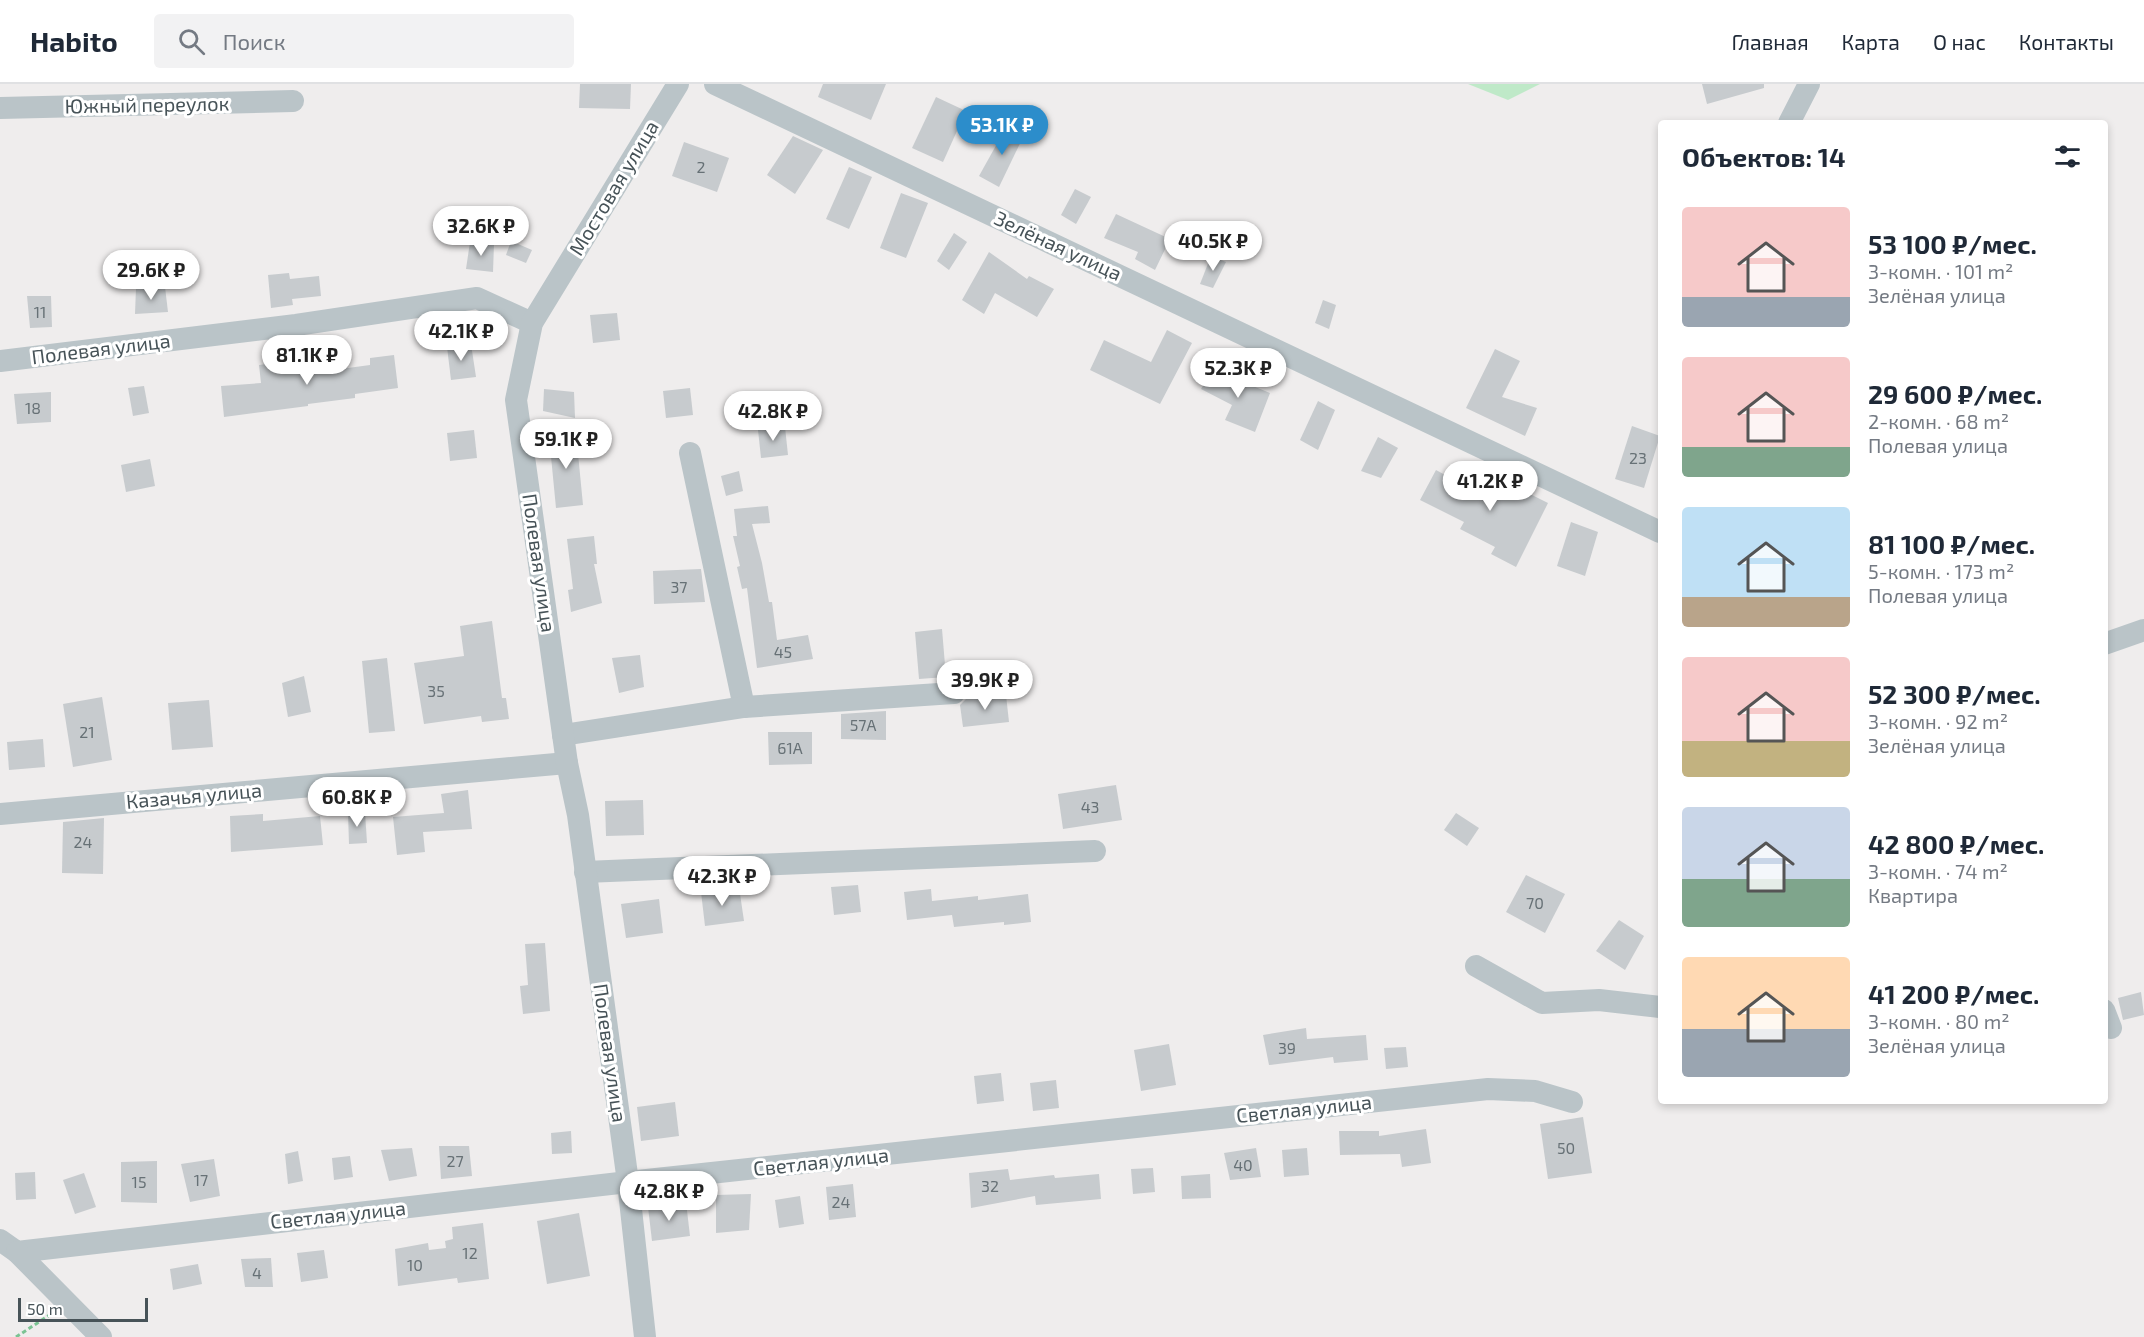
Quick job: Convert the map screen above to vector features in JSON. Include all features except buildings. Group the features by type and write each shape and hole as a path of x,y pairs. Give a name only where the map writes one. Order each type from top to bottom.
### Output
{"street":[{"name":"Мостовая улица","path":"532,323 678,84"},
{"name":"Зелёная улица","path":"715,84 1658,531"},
{"path":"1790,120 1809,84"},
{"name":"Южный переулок","path":"0,108 294,101"},
{"name":"Полевая улица","path":"0,361 296,326 477,297 532,323 516,400 567,763 578,815 628,1182 645,1337"},
{"path":"690,453 744,707"},
{"path":"2108,643 2144,630"},
{"path":"563,735 744,707 954,693"},
{"name":"Казачья улица","path":"0,814 567,763"},
{"path":"585,872 1095,851"},
{"path":"1476,966 1542,1003 1599,1000 1658,1007"},
{"name":"Светлая улица","path":"8,1246 1488,1089 1536,1091 1572,1102"},
{"path":"8,1246 101,1337"}],"path":[{"path":"16,1337 67,1302"}],"green space":[{"path":"1468,84 1540,84 1508,100"}]}
